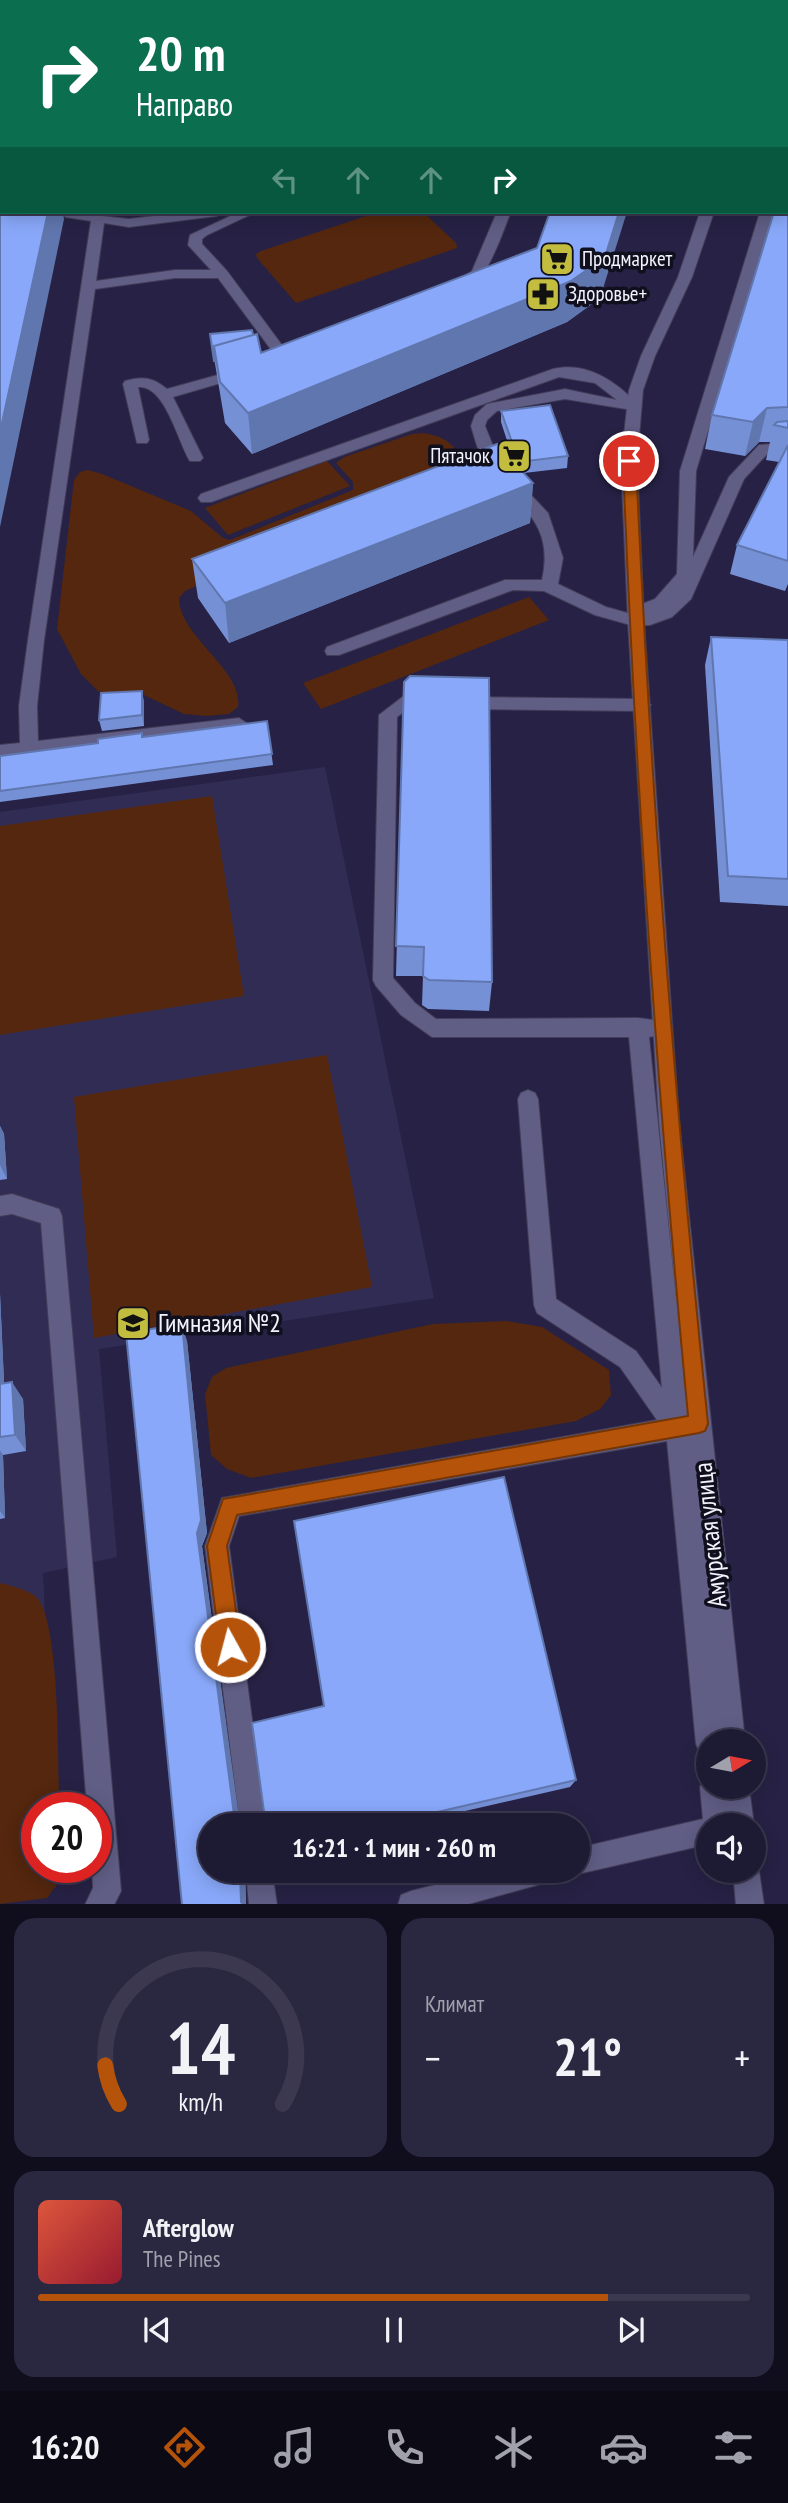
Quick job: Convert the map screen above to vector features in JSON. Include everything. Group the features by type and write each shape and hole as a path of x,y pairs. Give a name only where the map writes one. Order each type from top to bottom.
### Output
{"street":[{"path":"561,0 566,0"},
{"path":"70,214 129,223 202,214"},
{"path":"167,394 279,362 222,274 195,246 195,238 202,232 245,214"},
{"path":"446,294 478,273 503,214"},
{"name":"Амурская улица","path":"706,214 685,277 648,356 633,408 629,461 636,617 687,1425 730,1729"},
{"path":"636,617 661,603 685,575 688,471 766,214"},
{"path":"89,286 175,274 222,274"},
{"path":"206,498 558,372 588,373 612,384 633,408"},
{"path":"142,440 130,384 139,380 147,381 167,394 195,458"},
{"path":"549,587 555,558 540,513 492,463 478,426 480,418 492,407 565,394 633,408"},
{"path":"333,650 499,587 531,583 549,587 593,608 636,617 668,615 683,600 737,478 764,448 788,448"},
{"path":"642,705 405,701 388,715 383,981 408,1009 432,1028 662,1028"},
{"path":"0,752 239,724"},
{"path":"638,1027 687,1425 708,1729"},
{"path":"528,1100 544,1305 628,1359 687,1425"},
{"path":"0,1206 12,1204 51,1216 107,1891 100,1904"},
{"path":"251,1813 217,1546 230,1506 687,1425"},
{"path":"590,1858 696,1834"},
{"path":"260,1883 263,1904"},
{"path":"415,1904 495,1883"},
{"path":"747,1883 750,1904"}],"lane":[{"path":"29,748 28,706 36,640 98,220"}],"shaded area":[{"path":"372,214 425,214 456,243 457,248 296,303 257,258 256,254"},
{"path":"424,433 440,437 455,448 465,469 459,477 185,591 179,598 189,626 222,667 237,693 238,707 229,714 184,714 144,695 113,696 98,691 81,674 57,629 74,480 80,472 88,470 102,474 191,511 223,538 230,540 353,490 353,482 336,463 344,457 412,434"},
{"path":"327,461 350,486 228,535 205,508"},
{"path":"529,597 549,620 321,709 303,683"},
{"name":"Гимназия №2","path":"325,767 434,1298 99,1349 117,1557 43,1573 52,1792 21,1792 21,1883 56,1883 56,1888 0,1899 0,812"},
{"path":"212,796 244,996 0,1035 0,826"},
{"path":"327,1055 372,1287 94,1338 74,1097"},
{"path":"506,1321 542,1327 609,1370 611,1395 600,1409 576,1421 251,1478 227,1469 211,1455 205,1394 212,1377 226,1368 433,1324"},
{"path":"0,1583 35,1596 43,1609 50,1632 58,1730 59,1792 21,1792 21,1883 58,1883 47,1898 0,1904"}],"building":[{"path":"0,214 48,214 0,432"},
{"path":"549,214 618,214 605,257 571,281 248,413 220,382 214,346 257,334 261,353 537,248"},
{"path":"773,214 788,214 788,407 767,408 753,422 712,415"},
{"path":"252,330 253,335 214,346 214,361 210,334"},
{"path":"550,405 568,456 519,462 501,411"},
{"path":"788,421 788,428 774,425 777,422"},
{"path":"497,444 533,483 225,603 192,559"},
{"path":"788,445 788,561 737,545"},
{"path":"711,637 788,640 788,879 728,876"},
{"path":"410,676 489,678 492,982 429,980 423,976 424,947 396,946 404,682"},
{"path":"142,691 142,715 99,720 101,693"},
{"path":"267,721 272,754 0,791 0,756 98,743 98,739 142,733 142,737"},
{"path":"182,1324 201,1520 197,1533 234,1813 198,1813 198,1883 240,1883 243,1904 182,1904 126,1333"},
{"path":"12,1382 15,1435 0,1437 0,1384"},
{"path":"504,1477 576,1780 433,1813 264,1813 252,1723 324,1706 294,1521"}],"place":[{"name":"Продмаркет","path":"557,259"},
{"name":"Здоровье+","path":"543,294"},
{"name":"Пятачок","path":"514,456"},
{"name":"Гимназия №2","path":"133,1323"}],"route":[{"path":"230,1647 217,1546 230,1506 699,1424 669,1122 636,622 629,461"}]}
